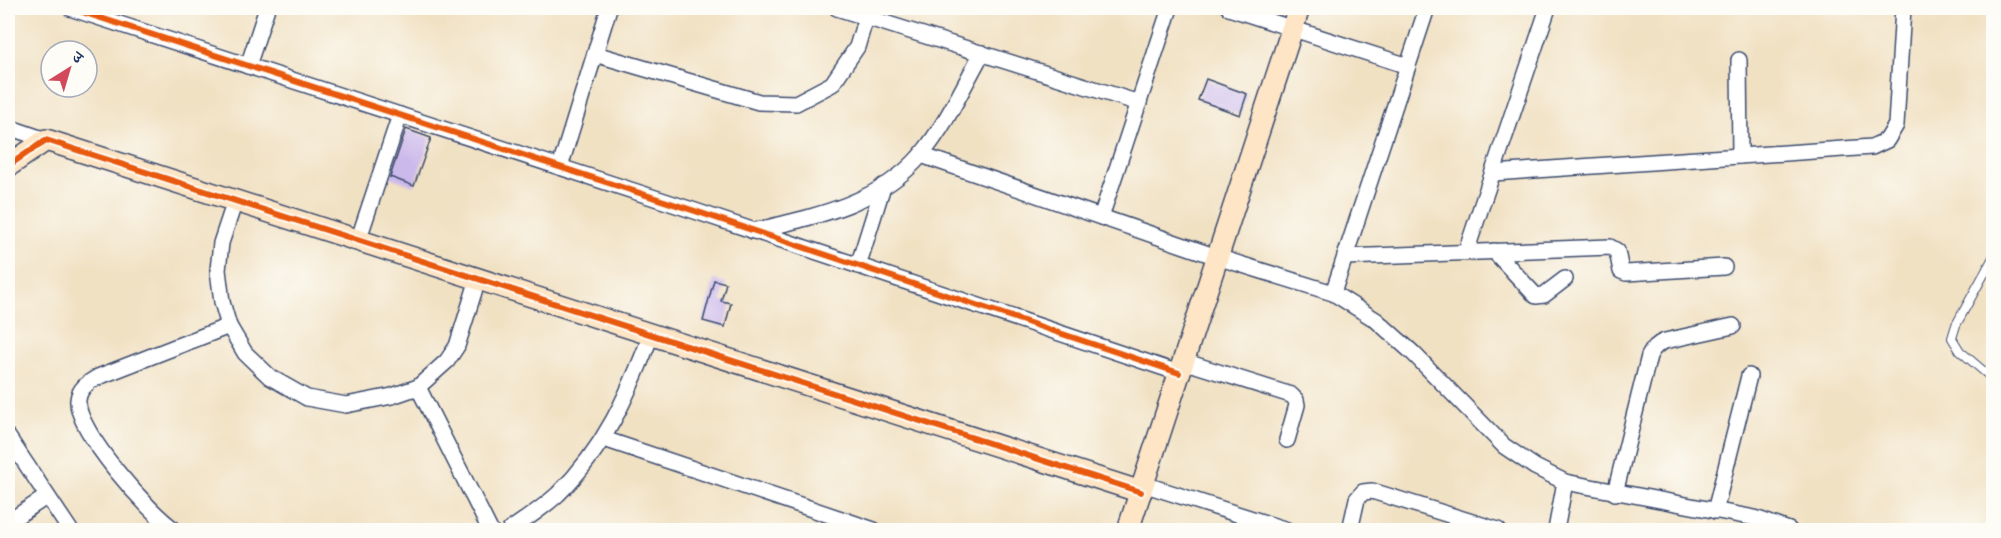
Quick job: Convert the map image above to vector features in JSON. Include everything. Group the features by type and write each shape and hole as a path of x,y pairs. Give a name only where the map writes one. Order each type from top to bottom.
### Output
{"street":[{"path":"70,8 858,266 1181,367 1291,396 1296,399 1297,405 1287,440"},
{"path":"248,66 267,8"},
{"path":"560,167 609,8"},
{"path":"837,8 1138,103"},
{"path":"1101,216 1170,8"},
{"path":"1229,8 1408,66"},
{"path":"1128,531 1299,8"},
{"path":"1333,293 1427,8"},
{"path":"1466,252 1548,8"},
{"path":"1493,173 1872,147 1887,140 1896,124 1903,8"},
{"path":"595,54 759,102 796,103 832,84 857,47 866,17"},
{"path":"753,231 811,217 851,204 898,177 921,155 946,119 982,53"},
{"path":"1739,60 1740,156"},
{"path":"358,241 400,115"},
{"path":"8,127 651,335 1287,531"},
{"path":"8,166 46,140"},
{"path":"921,155 1217,257 1333,293 1376,320 1413,353 1504,446 1535,467 1566,482 1755,518 1789,531"},
{"path":"858,266 883,186"},
{"path":"235,201 221,243 218,270 222,302 229,326 245,353 270,377 307,399 346,405 392,396 418,387 447,361 458,345 478,279"},
{"path":"1345,257 1610,247 1617,251 1620,268 1626,273 1724,267"},
{"path":"1494,251 1536,296 1544,295 1565,279"},
{"path":"175,531 136,495 102,453 78,411 77,397 84,386 98,377 229,326"},
{"path":"1615,493 1649,356 1653,349 1665,341 1733,326"},
{"path":"510,531 556,496 577,475 603,439 628,393 651,335"},
{"path":"1715,511 1749,376"},
{"path":"418,387 490,531"},
{"path":"8,437 70,531"},
{"path":"603,439 874,531"},
{"path":"1556,531 1566,482"},
{"path":"1350,531 1357,499 1363,492 1372,491 1498,531"},
{"path":"8,522 46,497"}],"lane":[{"path":"1994,256 1956,325 1952,338 1960,351 1994,381"}],"building":[{"path":"1206,79 1247,94 1240,115 1198,100"},
{"path":"406,129 431,138 414,186 390,177"},
{"path":"714,280 726,283 721,301 731,303 725,327 703,321"}],"cycle path":[{"path":"70,8 695,211 1179,373"},
{"path":"8,166 46,140 1141,492"}]}
